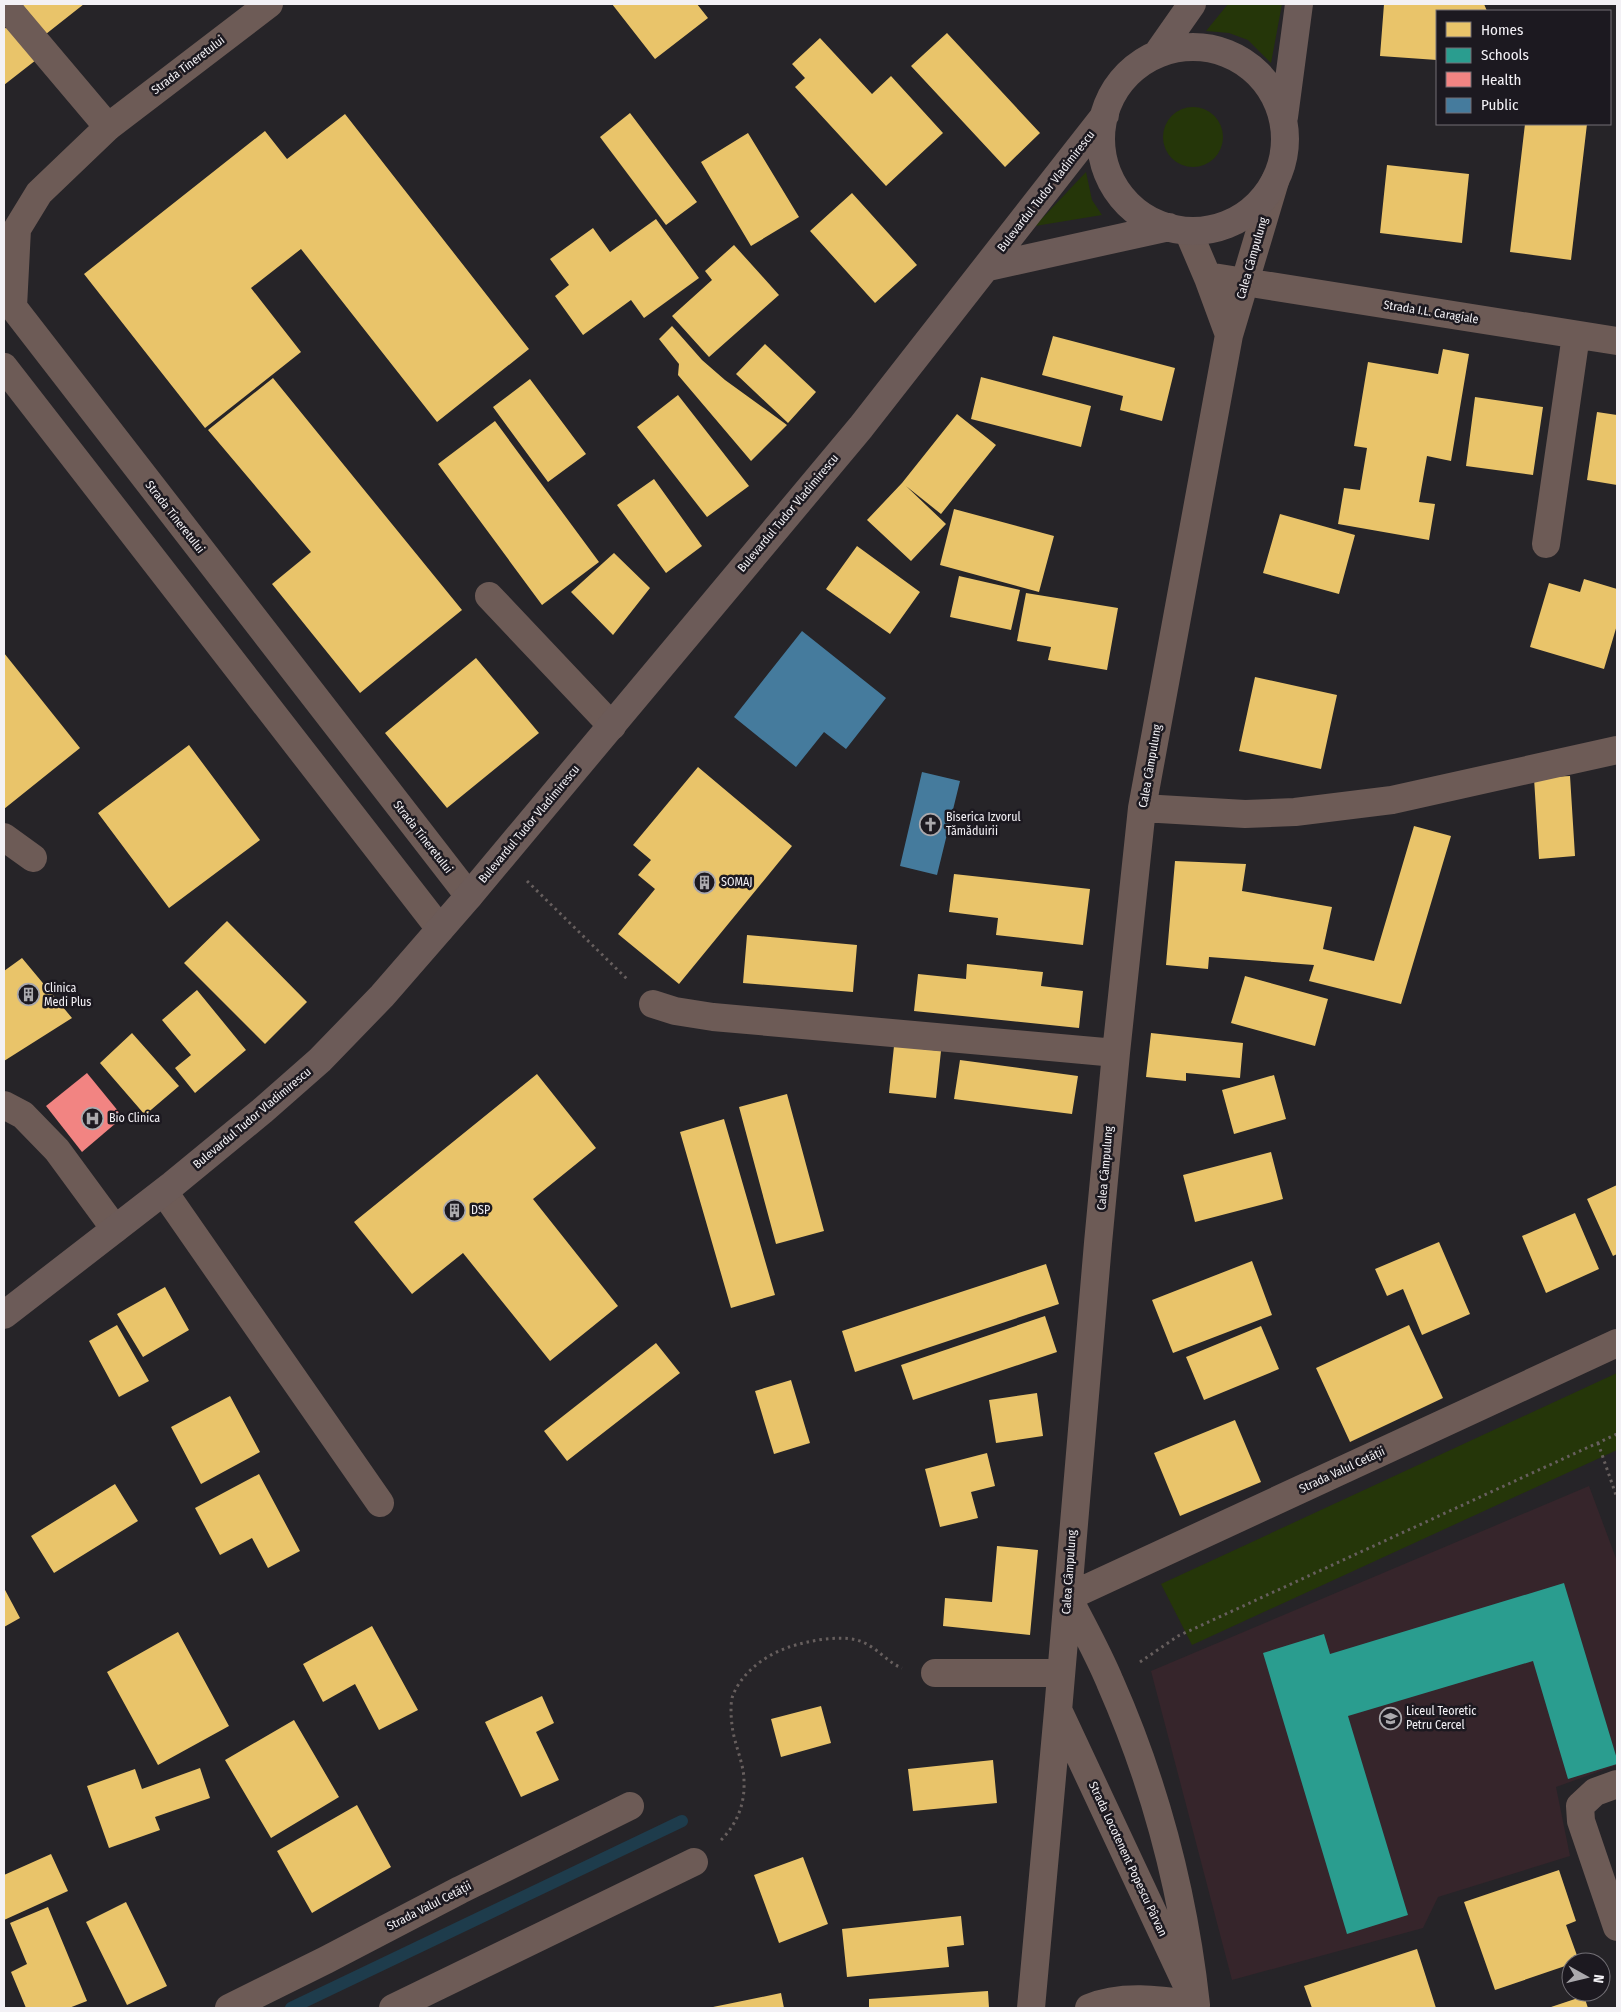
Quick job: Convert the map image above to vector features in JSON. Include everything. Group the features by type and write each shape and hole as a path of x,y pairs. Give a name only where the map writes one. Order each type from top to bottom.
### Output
{"main road":[{"path":"1157,54 1192,4"},
{"path":"1284,119 1299,4"},
{"path":"1178,229 1150,220 1138,212 1120,195 1106,169 1101,144 1105,115 1114,93 1125,76 1144,61 1168,50 1192,46 1210,48 1233,55 1248,64 1262,76 1273,91 1284,119"},
{"name":"Bulevardul Tudor Vladimirescu","path":"4,1315 164,1192 262,1111 320,1060 382,996 469,896 861,427 1105,115"},
{"name":"Bulevardul Tudor Vladimirescu","path":"988,267 1178,229 1214,228 1239,219 1260,202 1275,181 1282,163 1286,143 1284,119"}],"street":[{"path":"4,4 108,127"},
{"name":"Strada Tineretului","path":"269,4 108,127 39,193 17,229 8,312 469,896"},
{"name":"Calea Câmpulung","path":"1031,2008 1116,1053 1142,808 1229,335 1275,181"},
{"name":"Calea Câmpulung","path":"1178,229 1207,276 1229,335"},
{"name":"Strada I.L. Caragiale","path":"1207,276 1617,341"},
{"path":"1546,544 1576,335"},
{"path":"4,367 440,929"},
{"path":"489,596 612,726"},
{"path":"1142,808 1245,814 1305,811 1392,800 1617,750"},
{"path":"4,837 34,858"},
{"path":"653,1004 676,1011 713,1017 1116,1053"},
{"path":"4,1105 23,1115 57,1150 115,1229"},
{"path":"164,1192 380,1503"},
{"name":"Strada Valul Cetății","path":"1068,1597 1617,1343"},
{"path":"1068,1597 1110,1682 1144,1773 1164,1838 1182,1910 1196,2006 1158,2000 1122,2000 1098,2004 1090,2008"},
{"path":"935,1673 1061,1673"},
{"name":"Strada Locotenent Popescu Pârvan","path":"1058,1711 1196,2006"},
{"path":"1617,1784 1595,1792 1580,1806 1581,1822 1617,1927"},
{"name":"Strada Valul Cetății","path":"229,2008 630,1806"},
{"path":"393,2008 694,1862"}],"path":[{"path":"502,856 653,1004"},
{"path":"1110,1682 1178,1636 1617,1434"},
{"path":"1598,1443 1617,1498"},
{"path":"694,1862 730,1831 741,1810 744,1781 732,1726 732,1697 743,1677 761,1660 784,1649 808,1641 830,1639 856,1640 877,1649 900,1668 935,1673"}],"shaded area":[{"name":"Liceul Teoretic Petru Cercel","path":"1589,1486 1617,1561 1617,1765 1556,1787 1570,1856 1438,1897 1423,1928 1232,1980 1151,1671"}],"green space":[{"path":"1228,4 1282,4 1271,63 1248,40 1229,33 1206,31"},
{"path":"1187,107 1199,107 1210,112 1218,120 1223,131 1221,149 1210,162 1199,167 1187,167 1176,162 1168,154 1163,143 1163,131 1168,120 1176,112"},
{"path":"1086,172 1092,200 1102,215 1035,226"},
{"path":"1617,1373 1617,1450 1192,1645 1161,1584"}],"building: Homes":[{"path":"22,4 84,4 46,34"},
{"path":"612,4 697,4 708,18 655,59"},
{"path":"1384,4 1484,4 1487,10 1436,10 1436,60 1380,56"},
{"path":"9,26 36,60 4,85 4,29"},
{"path":"947,33 1040,133 1005,167 911,66"},
{"path":"820,38 872,94 891,76 943,133 886,186 795,87 805,78 792,64"},
{"path":"630,113 697,202 666,225 600,137"},
{"path":"345,114 529,349 437,422 301,249 251,288 301,352 205,428 84,274 265,131 287,159"},
{"path":"1525,125 1587,125 1571,260 1510,252"},
{"path":"748,133 799,217 751,246 701,162"},
{"path":"1387,165 1469,174 1462,243 1380,233"},
{"path":"852,193 917,265 875,303 810,231"},
{"path":"656,219 699,278 644,318 631,300 583,335 555,296 569,285 550,259 593,228 610,252"},
{"path":"734,245 779,295 709,357 672,316 712,280 705,271"},
{"path":"672,326 702,360 725,380 787,425 751,461 678,375 679,364 659,339"},
{"path":"1053,336 1175,368 1162,421 1120,410 1123,396 1042,375"},
{"path":"765,344 816,392 788,423 736,374"},
{"path":"1443,349 1469,354 1451,461 1427,456 1419,502 1435,504 1429,540 1338,524 1344,488 1360,490 1367,448 1354,446 1368,362 1438,374"},
{"path":"981,377 1091,406 1081,447 971,419"},
{"path":"273,378 462,610 360,693 272,584 311,552 208,430"},
{"path":"530,379 586,454 548,482 493,407"},
{"path":"678,395 749,486 707,517 637,427"},
{"path":"1475,397 1543,407 1533,475 1466,466"},
{"path":"1597,412 1617,415 1617,485 1587,480"},
{"path":"957,414 996,445 941,514 906,486 946,524 911,561 867,520 902,483"},
{"path":"495,421 599,562 542,605 438,464"},
{"path":"654,479 702,546 666,573 617,505"},
{"path":"954,509 1054,536 1039,592 940,565"},
{"path":"1280,514 1355,535 1339,594 1263,573"},
{"path":"857,546 920,592 890,634 826,589"},
{"path":"614,553 650,588 613,635 571,592"},
{"path":"959,576 1020,590 1011,630 950,617"},
{"path":"1584,579 1617,589 1617,625 1604,669 1530,647 1549,583 1580,592"},
{"path":"1026,593 1118,608 1107,670 1048,660 1051,647 1017,641"},
{"path":"4,653 80,748 4,809"},
{"path":"476,658 539,733 447,808 385,733"},
{"path":"1255,677 1337,695 1321,769 1239,751"},
{"path":"189,745 260,840 169,908 98,813"},
{"name":"SOMAJ","path":"698,767 792,846 679,984 618,934 655,889 638,875 651,860 633,845"},
{"path":"1570,776 1575,856 1539,859 1534,778"},
{"path":"1414,826 1451,836 1401,1004 1309,981 1314,965 1209,957 1208,969 1166,965 1175,861 1246,864 1242,891 1332,907 1323,949 1374,961"},
{"path":"954,874 1090,889 1083,945 996,935 998,918 949,912"},
{"path":"227,921 307,1002 265,1044 184,963"},
{"path":"747,935 857,945 853,992 743,983"},
{"name":"Clinica Medi Plus","path":"22,958 72,1018 4,1061 4,971"},
{"path":"967,964 1043,972 1041,986 1083,991 1079,1028 914,1011 918,974 966,979"},
{"path":"1245,976 1328,999 1315,1046 1231,1023"},
{"path":"197,990 246,1050 195,1093 175,1068 191,1055 162,1020"},
{"path":"132,1033 179,1086 145,1115 100,1063"},
{"path":"1151,1033 1243,1043 1240,1078 1186,1073 1186,1081 1146,1077"},
{"path":"894,1046 941,1051 936,1098 889,1093"},
{"path":"960,1060 1078,1076 1072,1114 954,1099"},
{"name":"DSP","path":"537,1074 596,1148 533,1199 618,1306 550,1361 463,1253 412,1294 354,1222"},
{"path":"1274,1075 1286,1119 1234,1134 1222,1090"},
{"path":"787,1094 824,1231 776,1244 739,1107"},
{"path":"724,1119 775,1295 731,1308 680,1132"},
{"path":"1271,1152 1283,1199 1195,1222 1183,1175"},
{"path":"1617,1185 1617,1254 1613,1256 1587,1199"},
{"path":"1575,1213 1599,1269 1546,1293 1522,1236"},
{"path":"1439,1242 1470,1314 1422,1335 1403,1289 1387,1296 1375,1269"},
{"path":"1252,1261 1272,1315 1173,1353 1152,1300"},
{"path":"1046,1264 1059,1304 855,1372 842,1331"},
{"path":"165,1287 189,1330 143,1357 117,1314"},
{"path":"1045,1316 1057,1352 913,1400 901,1365"},
{"path":"117,1325 149,1381 119,1397 89,1341"},
{"path":"1409,1325 1443,1398 1350,1442 1316,1368"},
{"path":"1261,1326 1279,1369 1204,1400 1186,1357"},
{"path":"656,1343 680,1373 567,1461 544,1431"},
{"path":"791,1380 810,1443 774,1454 755,1391"},
{"path":"1037,1393 1043,1436 996,1443 989,1400"},
{"path":"230,1396 260,1452 201,1484 171,1427"},
{"path":"1235,1420 1261,1482 1180,1516 1154,1453"},
{"path":"987,1453 995,1486 971,1492 978,1518 940,1527 925,1469"},
{"path":"259,1474 300,1551 268,1568 252,1538 220,1555 195,1508"},
{"path":"115,1484 138,1521 54,1573 31,1536"},
{"path":"997,1546 1038,1550 1030,1635 943,1626 945,1598 992,1602"},
{"path":"4,1588 20,1618 4,1627"},
{"path":"372,1626 418,1710 379,1730 355,1684 323,1702 303,1664"},
{"path":"178,1632 229,1726 158,1765 107,1672"},
{"path":"542,1696 554,1723 536,1732 559,1780 521,1797 485,1722"},
{"path":"821,1706 831,1743 781,1757 771,1719"},
{"path":"294,1720 339,1797 271,1838 225,1760"},
{"path":"993,1760 997,1803 913,1811 908,1769"},
{"path":"200,1768 210,1798 155,1817 160,1830 109,1848 87,1786 135,1769 142,1789"},
{"path":"357,1805 391,1867 312,1913 277,1851"},
{"path":"51,1854 68,1891 4,1920 4,1875"},
{"path":"803,1857 828,1924 779,1943 754,1875"},
{"path":"1559,1870 1576,1921 1566,1925 1576,1952 1561,1952 1561,1967 1495,1990 1464,1902"},
{"path":"126,1902 167,1986 127,2005 86,1922"},
{"path":"48,1907 87,2001 69,2008 26,2008 11,1972 27,1964 10,1923"},
{"path":"961,1916 964,1945 947,1947 949,1967 847,1977 842,1929"},
{"path":"1417,1949 1436,2008 1312,2008 1304,1986"},
{"path":"988,1991 989,2008 869,2008 869,1999"},
{"path":"781,1993 784,2008 713,2008 713,2007"},
{"path":"1566,2002 1586,2002 1588,2008 1548,2008"}],"building: Schools":[{"path":"1564,1583 1617,1764 1568,1779 1533,1661 1348,1716 1408,1915 1347,1934 1263,1653 1324,1634 1330,1654"}],"building: Health":[{"path":"87,1073 123,1117 82,1152 46,1106"}],"building: Public":[{"path":"802,631 886,698 846,749 824,732 796,767 734,717"},
{"name":"Biserica Izvorul Tămăduirii","path":"922,772 960,781 937,875 900,866"}],"waterway":[{"path":"291,2008 682,1821"}],"place":[{"name":"Biserica Izvorul Tămăduirii","path":"930,824"},
{"name":"SOMAJ","path":"705,882"},
{"name":"Clinica Medi Plus","path":"28,995"},
{"name":"Bio Clinica","path":"93,1118"},
{"name":"DSP","path":"455,1210"},
{"name":"Liceul Teoretic Petru Cercel","path":"1390,1718"}]}
